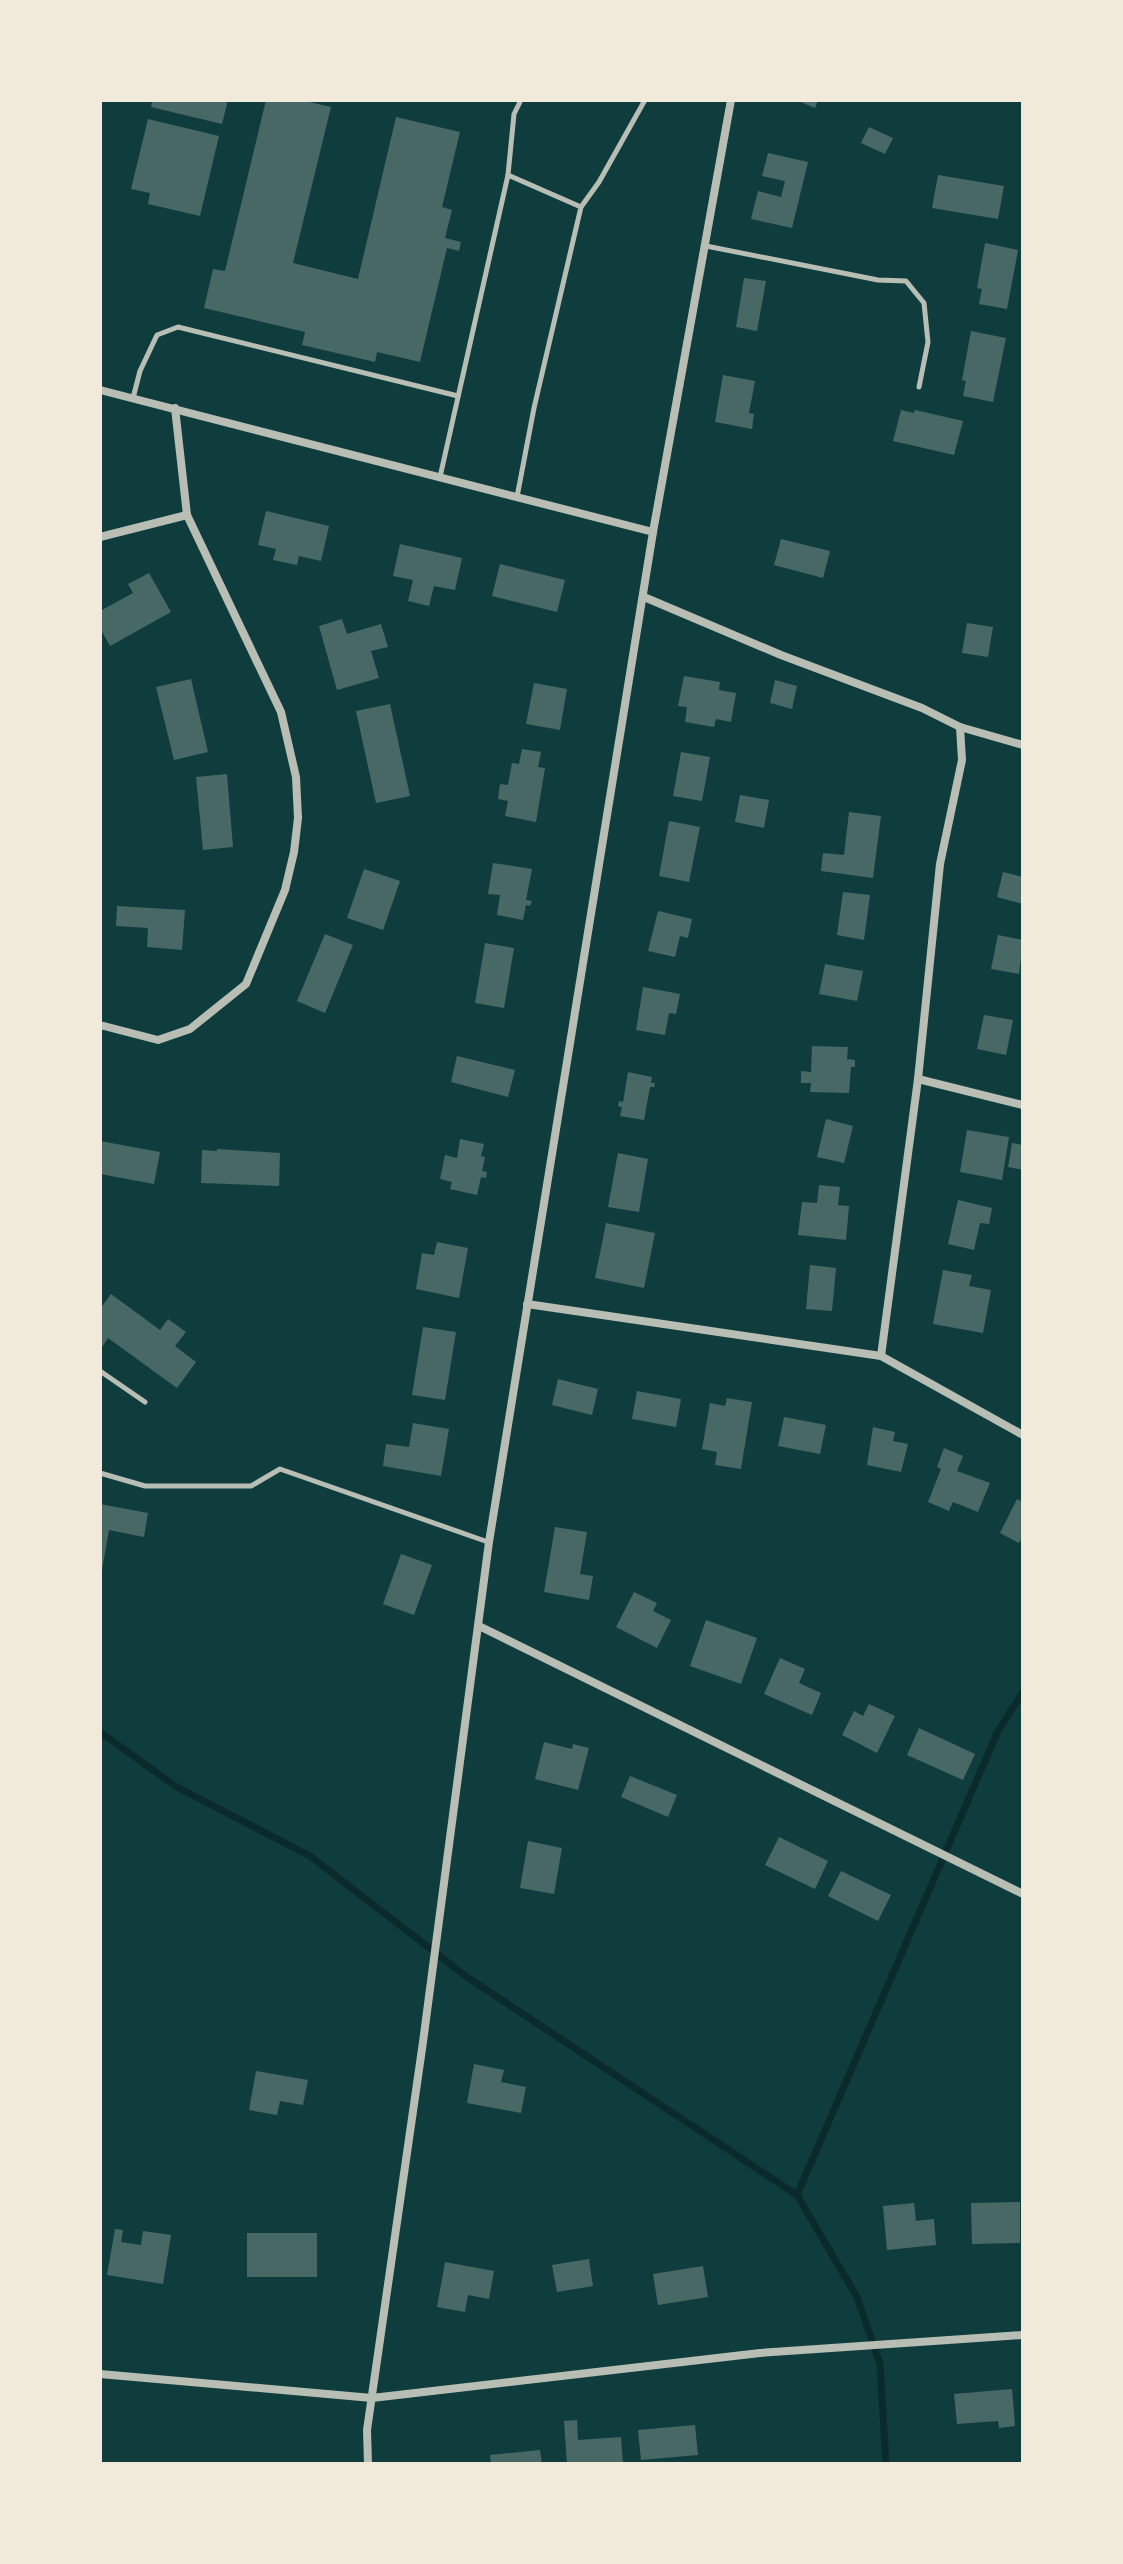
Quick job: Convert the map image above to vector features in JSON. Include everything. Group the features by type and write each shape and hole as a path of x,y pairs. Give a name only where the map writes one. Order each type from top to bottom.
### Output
{"street":[{"path":"368,2464 367,2430 426,2026 489,1542 653,532 731,100"},
{"path":"100,390 653,532"},
{"path":"100,1025 158,1040 190,1029 246,984 285,890 294,852 298,818 296,777 281,712 187,515 175,408"},
{"path":"100,537 187,515"},
{"path":"644,597 781,655 922,708 960,727 1023,745"},
{"path":"881,1356 918,1079 940,864 962,760 960,727"},
{"path":"918,1079 1023,1105"},
{"path":"527,1304 881,1356 1023,1435"},
{"path":"479,1626 1023,1894"},
{"path":"100,2374 372,2398 760,2353 1023,2335"}],"lane":[{"path":"440,477 508,175 514,114 521,100"},
{"path":"517,497 534,408 581,207 599,182 645,100"},
{"path":"508,175 581,207"},
{"path":"706,246 878,280 906,281 924,303 928,342 919,387"},
{"path":"133,398 140,371 157,335 178,327 458,396"},
{"path":"100,1371 145,1402"},
{"path":"100,1473 145,1486 251,1486 280,1469 489,1542"}],"building":[{"path":"153,100 228,100 222,124 151,107"},
{"path":"266,100 300,100 331,107 293,263 358,279 396,117 460,132 442,207 452,210 445,238 461,242 459,251 447,248 420,362 377,352 375,362 302,345 305,332 204,308 213,269 225,271"},
{"path":"796,100 818,100 815,108"},
{"path":"148,119 219,136 200,216 148,204 150,193 131,189"},
{"path":"869,127 893,138 885,154 861,143"},
{"path":"768,153 808,162 792,228 751,219 758,191 781,197 785,181 762,176"},
{"path":"938,175 1004,186 998,219 932,208"},
{"path":"985,243 1018,250 1007,309 979,304 982,289 977,288"},
{"path":"744,278 766,281 757,331 736,327"},
{"path":"971,331 1006,338 993,402 963,396 966,381 962,380"},
{"path":"723,375 755,381 749,413 754,414 752,429 715,422"},
{"path":"901,410 914,413 915,410 963,421 954,455 893,441"},
{"path":"266,511 329,526 321,561 299,556 297,565 273,560 276,549 258,545"},
{"path":"781,539 830,551 823,578 774,565"},
{"path":"400,544 462,558 455,590 434,586 429,606 408,601 413,580 393,576"},
{"path":"500,564 565,580 557,612 492,596"},
{"path":"149,573 171,612 110,646 100,628 100,611 133,593 128,584"},
{"path":"342,619 347,634 381,624 388,647 371,651 379,678 337,690 319,626"},
{"path":"967,623 993,627 988,657 962,653"},
{"path":"684,676 720,682 719,690 736,693 731,722 716,719 714,727 685,722 687,707 678,706"},
{"path":"191,679 208,752 174,760 156,687"},
{"path":"775,680 797,686 792,709 770,703"},
{"path":"534,683 567,689 560,730 526,724"},
{"path":"390,704 410,796 376,803 356,711"},
{"path":"522,749 541,752 538,767 545,768 536,822 505,816 508,801 498,799 500,784 508,785 512,763 519,764"},
{"path":"681,752 710,757 702,801 673,796"},
{"path":"227,774 233,847 203,850 196,777"},
{"path":"740,795 769,800 764,828 735,822"},
{"path":"849,812 881,816 873,878 821,871 823,853 844,855"},
{"path":"669,821 700,827 689,882 659,876"},
{"path":"493,863 532,869 526,900 532,901 530,906 526,905 523,920 497,915 500,895 488,894"},
{"path":"364,869 400,881 383,930 347,918"},
{"path":"1003,872 1023,877 1023,904 997,897"},
{"path":"843,892 870,895 864,940 837,935"},
{"path":"117,906 185,910 182,950 147,947 148,928 116,926"},
{"path":"658,911 692,919 688,938 680,936 675,957 648,951"},
{"path":"325,934 353,945 325,1013 297,1001"},
{"path":"998,935 1023,940 1019,974 991,969"},
{"path":"485,943 514,948 504,1008 475,1003"},
{"path":"825,964 863,971 857,1001 819,994"},
{"path":"643,987 680,994 676,1014 669,1013 665,1035 636,1030"},
{"path":"984,1015 1013,1020 1006,1055 977,1049"},
{"path":"812,1046 848,1047 847,1059 855,1060 855,1067 851,1067 849,1093 810,1092 811,1083 801,1083 801,1071 811,1072"},
{"path":"457,1056 515,1070 508,1097 451,1082"},
{"path":"628,1072 652,1077 651,1083 655,1083 654,1087 650,1087 644,1120 620,1116 622,1107 618,1106 619,1101 623,1102"},
{"path":"826,1119 853,1126 844,1163 817,1157"},
{"path":"967,1130 1009,1137 1002,1180 960,1172"},
{"path":"460,1139 484,1144 482,1171 487,1172 486,1178 481,1177 477,1195 450,1189 452,1182 440,1179 445,1155 457,1158"},
{"path":"100,1141 160,1152 154,1184 100,1174"},
{"path":"1012,1143 1023,1145 1023,1170 1008,1167"},
{"path":"202,1150 280,1153 279,1186 201,1183"},
{"path":"618,1153 648,1159 639,1212 608,1207"},
{"path":"819,1185 840,1187 838,1205 849,1206 846,1240 798,1235 802,1202 817,1203"},
{"path":"958,1200 992,1208 989,1224 980,1223 974,1250 948,1244"},
{"path":"606,1223 655,1233 644,1288 595,1278"},
{"path":"437,1242 468,1248 459,1298 416,1289 422,1253 434,1255"},
{"path":"810,1265 836,1268 832,1311 806,1309"},
{"path":"943,1270 972,1275 969,1286 991,1290 983,1333 933,1324"},
{"path":"111,1294 160,1330 168,1319 186,1332 175,1346 196,1362 177,1388 108,1338 100,1350 100,1309"},
{"path":"423,1327 456,1332 445,1400 412,1395"},
{"path":"558,1379 598,1389 592,1415 552,1405"},
{"path":"637,1391 681,1399 676,1427 632,1419"},
{"path":"727,1398 752,1402 741,1469 715,1465 717,1452 702,1449 710,1403 725,1406"},
{"path":"784,1417 826,1425 820,1454 778,1446"},
{"path":"413,1423 449,1429 441,1476 383,1466 386,1444 409,1447"},
{"path":"873,1427 895,1432 893,1441 908,1444 901,1472 867,1465"},
{"path":"944,1448 963,1456 957,1471 990,1483 978,1512 953,1502 949,1511 928,1502 941,1469 937,1467"},
{"path":"1017,1499 1023,1502 1023,1534 1019,1543 1000,1533"},
{"path":"100,1504 148,1513 144,1537 109,1530 102,1570"},
{"path":"555,1527 587,1532 580,1574 593,1576 589,1600 544,1592"},
{"path":"401,1554 432,1565 414,1615 383,1604"},
{"path":"634,1592 657,1603 653,1611 671,1620 657,1648 616,1627"},
{"path":"706,1620 757,1638 741,1684 690,1666"},
{"path":"780,1658 805,1669 799,1683 821,1693 812,1715 764,1694"},
{"path":"869,1704 895,1716 877,1753 842,1735 854,1711 863,1716"},
{"path":"919,1728 975,1754 963,1780 907,1755"},
{"path":"544,1742 572,1749 573,1744 589,1748 578,1790 535,1779"},
{"path":"630,1776 677,1795 668,1817 621,1797"},
{"path":"779,1837 828,1861 815,1889 765,1865"},
{"path":"528,1841 562,1848 554,1894 520,1888"},
{"path":"841,1871 891,1895 878,1921 828,1896"},
{"path":"474,2064 504,2070 501,2082 526,2087 521,2113 467,2103"},
{"path":"256,2071 308,2080 303,2105 280,2101 277,2115 249,2110"},
{"path":"1020,2202 1020,2243 972,2244 971,2203"},
{"path":"914,2203 916,2221 934,2219 936,2245 887,2250 883,2206"},
{"path":"115,2229 123,2230 121,2242 141,2245 143,2231 171,2235 163,2284 107,2275"},
{"path":"247,2233 317,2233 317,2277 247,2277"},
{"path":"589,2259 593,2286 557,2292 552,2265"},
{"path":"445,2262 494,2271 489,2299 468,2295 465,2312 437,2307"},
{"path":"703,2266 708,2297 658,2305 653,2274"},
{"path":"1012,2389 1015,2426 999,2428 998,2421 957,2424 954,2394"},
{"path":"577,2420 578,2440 621,2437 623,2464 567,2464 564,2421"},
{"path":"695,2425 698,2455 641,2460 638,2430"},
{"path":"540,2450 542,2464 491,2464 490,2455"}],"waterway":[{"path":"797,2195 998,1731 1023,1692"},
{"path":"100,1732 175,1786 310,1856 467,1977 797,2195 857,2297 880,2364 886,2464"}]}
